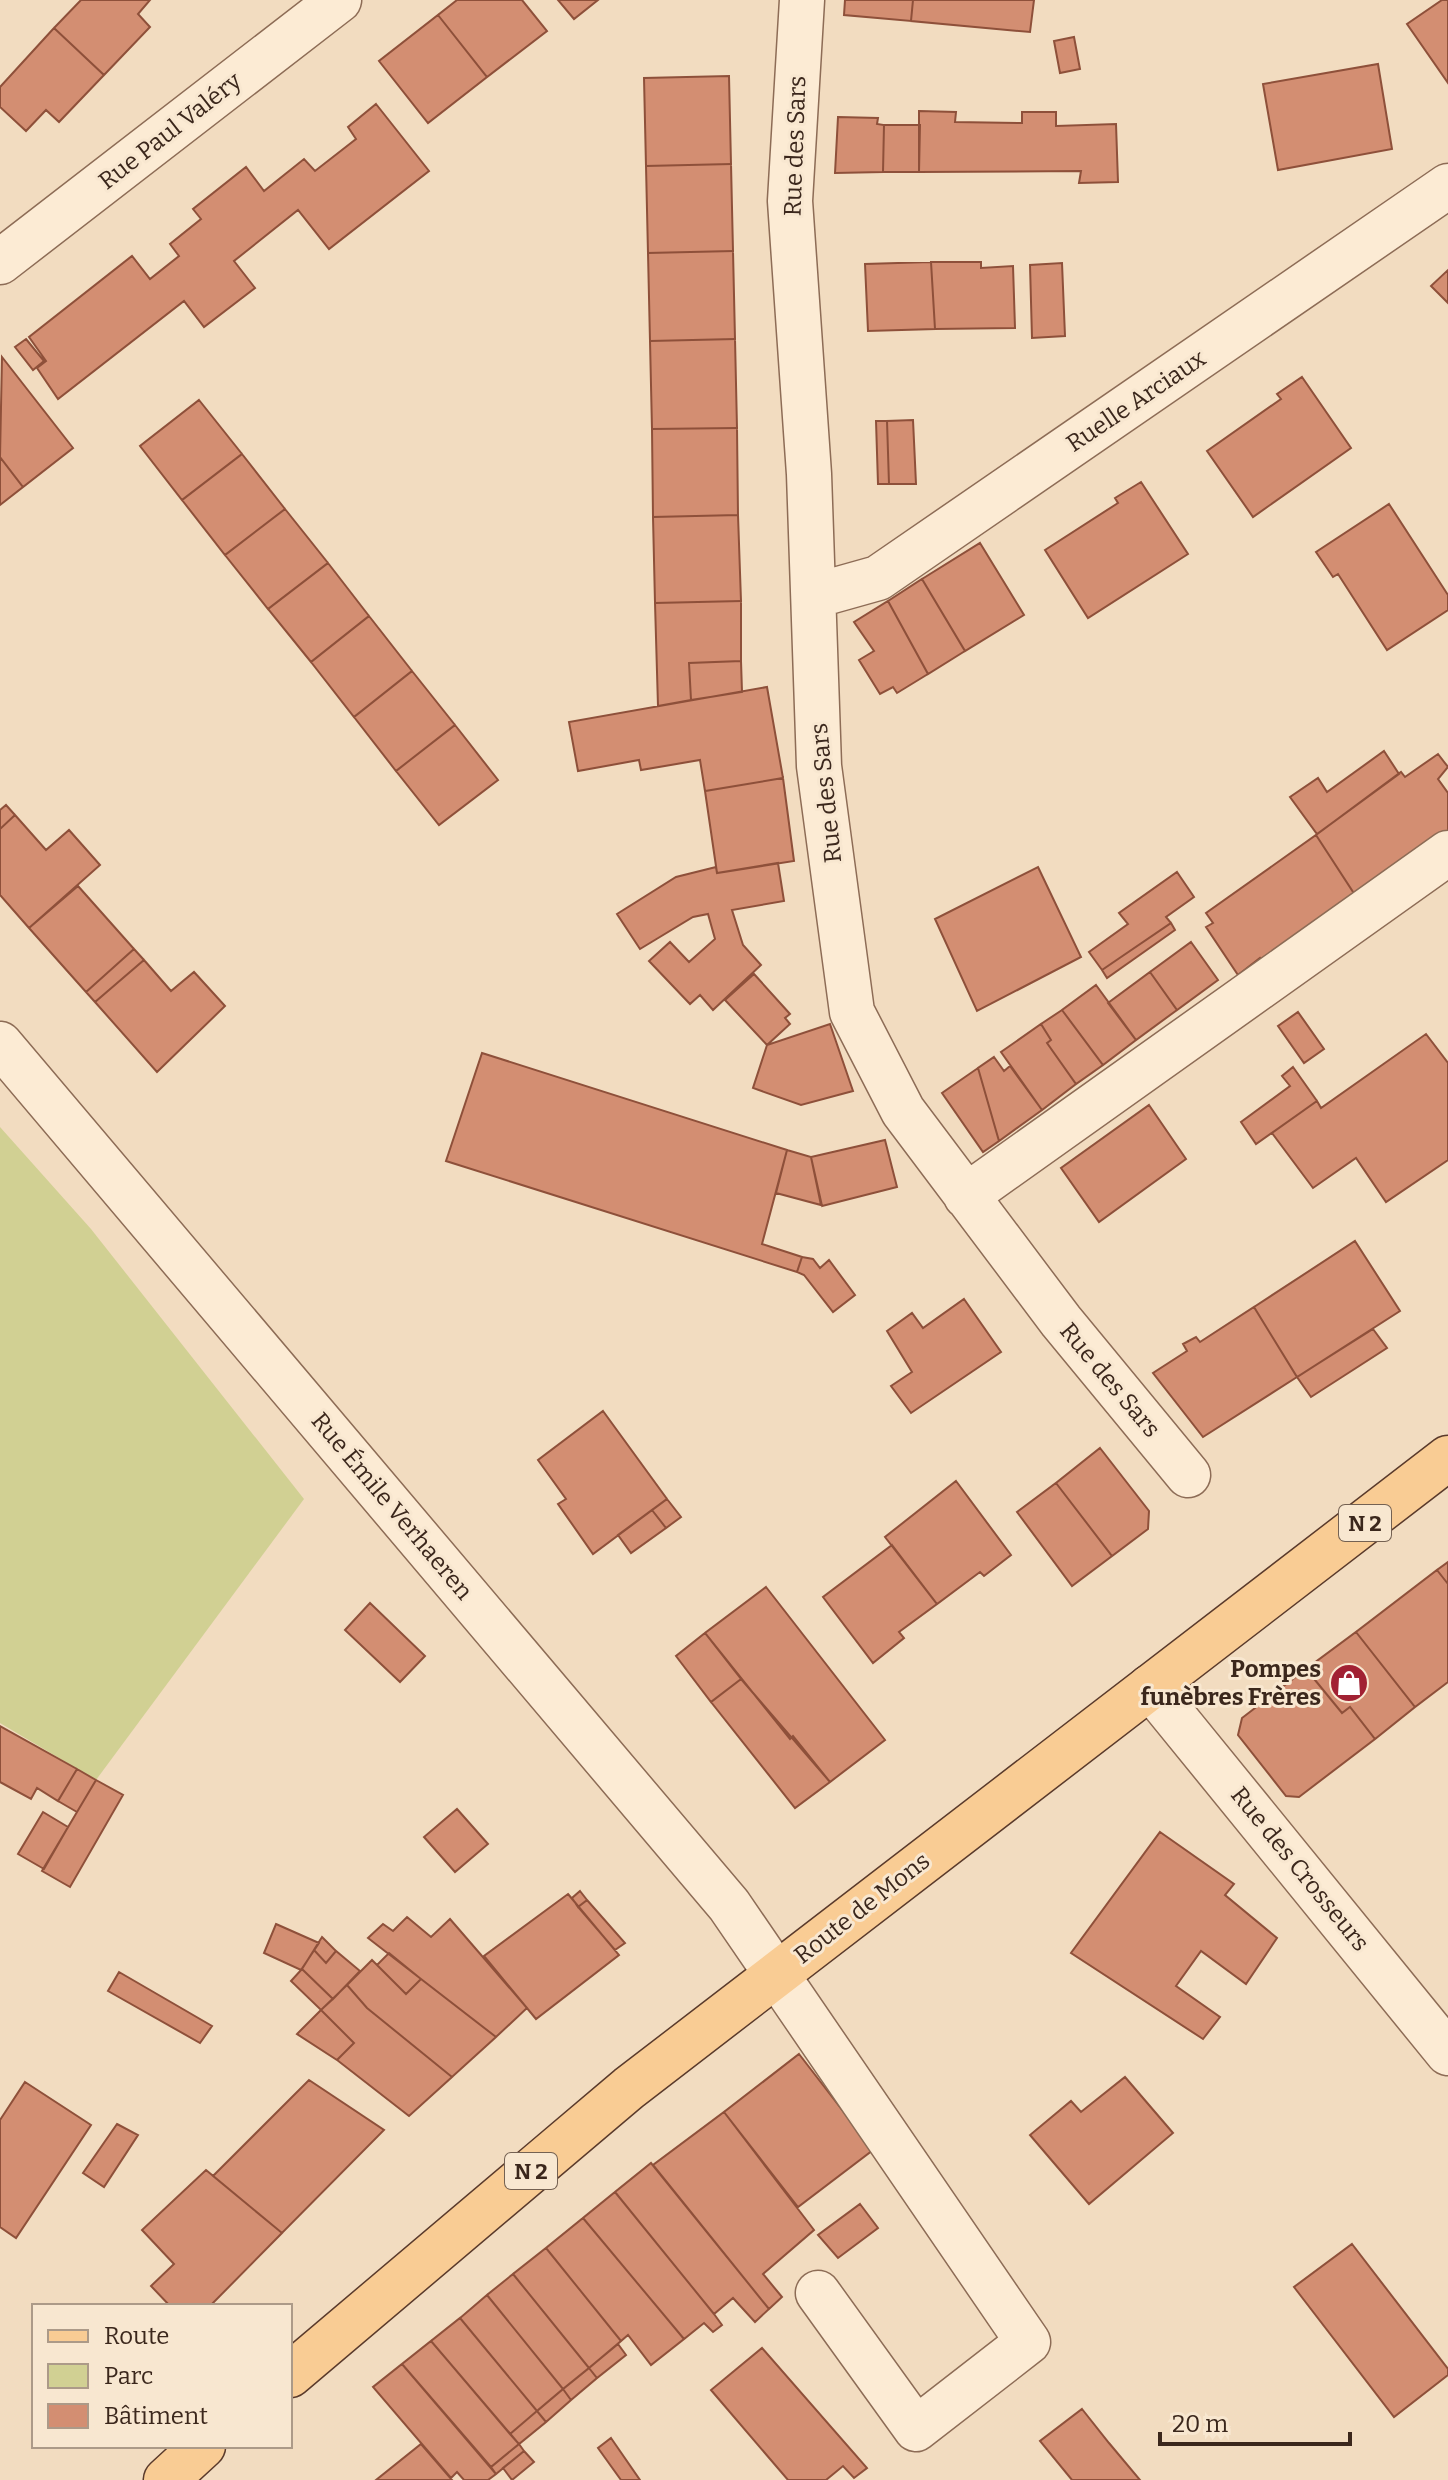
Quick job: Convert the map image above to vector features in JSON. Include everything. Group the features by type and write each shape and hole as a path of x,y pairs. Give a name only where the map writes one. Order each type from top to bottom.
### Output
{"main road":[{"name":"Route de Mons","path":"292,2373 629,2088 1448,1458"},
{"path":"166,2480 201,2448"}],"street":[{"name":"Rue Paul Valéry","path":"0,262 339,0"},
{"name":"Rue des Sars","path":"802,0 790,201 814,596 819,766 852,1012 903,1111 1061,1321 1188,1475"},
{"name":"Ruelle Arciaux","path":"814,596 878,578 1448,186"},
{"path":"966,1196 1448,853"},
{"name":"Rue Émile Verhaeren","path":"0,1044 729,1905 1028,2342 916,2429 818,2293"},
{"name":"Rue des Crosseurs","path":"1150,1687 1448,2053"}],"green space":[{"path":"0,1127 91,1229 304,1499 96,1780 0,1723"}],"building":[{"path":"81,0 150,0 138,14 150,27 104,75 54,28"},
{"path":"457,0 522,0 547,31 487,77 438,15"},
{"path":"558,0 598,0 574,19"},
{"path":"845,0 913,0 911,21 844,15"},
{"path":"913,0 1034,0 1030,32 911,21"},
{"path":"1442,0 1448,0 1448,83 1407,24"},
{"path":"438,15 487,77 428,123 379,61"},
{"path":"54,28 104,75 59,122 46,110 26,131 0,107 0,87"},
{"path":"1074,37 1080,69 1060,73 1054,41"},
{"path":"1378,64 1392,149 1278,170 1263,84"},
{"path":"729,76 731,164 646,166 644,78"},
{"path":"376,104 429,171 329,249 298,210 234,261 255,288 204,327 184,301 58,399 37,368 46,361 29,337 132,256 150,279 179,256 170,244 201,219 193,209 246,167 264,191 304,159 315,171 356,139 348,127"},
{"path":"919,111 956,112 955,122 1022,123 1022,112 1056,112 1056,126 1116,124 1118,182 1079,183 1081,171 919,172"},
{"path":"838,117 878,118 877,124 884,125 883,172 835,173"},
{"path":"884,125 920,125 919,172 883,172"},
{"path":"731,164 733,251 648,253 646,166"},
{"path":"733,251 735,339 650,341 648,253"},
{"path":"931,262 935,329 868,331 865,264"},
{"path":"931,262 981,262 981,268 1013,266 1015,328 935,329"},
{"path":"1062,263 1065,336 1032,338 1030,265"},
{"path":"1448,270 1448,303 1431,286"},
{"path":"26,339 44,361 33,370 15,347"},
{"path":"735,339 737,428 652,429 650,341"},
{"path":"2,357 73,448 23,487 0,457"},
{"path":"1302,377 1351,448 1253,517 1207,451 1281,399 1277,394"},
{"path":"199,400 242,454 182,500 140,446"},
{"path":"913,420 916,484 889,484 887,421"},
{"path":"876,421 887,421 889,484 878,484"},
{"path":"737,428 738,515 653,517 652,429"},
{"path":"242,454 285,509 225,555 182,500"},
{"path":"0,457 23,487 0,505"},
{"path":"1141,482 1188,554 1088,618 1045,550 1118,503 1115,498"},
{"path":"1389,504 1448,595 1448,610 1387,650 1338,574 1333,577 1316,552"},
{"path":"285,509 328,563 268,609 225,555"},
{"path":"738,515 741,601 655,603 653,517"},
{"path":"980,543 1024,615 965,651 922,579"},
{"path":"328,563 369,616 311,662 268,609"},
{"path":"922,579 965,651 928,674 888,601"},
{"path":"741,601 741,661 689,663 691,700 658,706 655,603"},
{"path":"888,601 928,674 897,693 893,687 880,694 859,660 874,651 854,622"},
{"path":"369,616 412,671 354,717 311,662"},
{"path":"741,661 742,692 691,700 689,663"},
{"path":"412,671 455,725 396,771 354,717"},
{"path":"767,687 783,778 705,791 700,760 641,770 639,760 578,771 569,722"},
{"path":"455,725 498,780 439,825 396,771"},
{"path":"1384,751 1399,774 1317,834 1290,797 1318,778 1327,792"},
{"path":"1438,754 1448,767 1438,779 1448,793 1448,832 1357,898 1316,835 1401,772 1405,777"},
{"path":"783,778 794,861 717,873 705,791"},
{"path":"6,805 15,815 0,829 0,810"},
{"path":"15,815 46,850 69,830 100,865 29,928 0,895 0,829"},
{"path":"1316,835 1357,898 1265,964 1260,958 1238,975 1206,927 1213,923 1206,913"},
{"path":"778,863 784,901 732,910 743,945 761,965 713,1010 700,995 690,1004 649,961 670,942 689,962 715,939 708,914 693,917 640,949 617,914 676,877 716,867 717,873"},
{"path":"1038,867 1081,957 977,1011 935,919"},
{"path":"1177,872 1194,897 1166,917 1171,923 1102,970 1089,952 1128,924 1119,913"},
{"path":"78,886 134,949 86,992 29,928"},
{"path":"1171,923 1175,930 1107,978 1102,970"},
{"path":"1191,942 1218,980 1177,1010 1150,972"},
{"path":"134,949 144,960 95,1002 86,992"},
{"path":"144,960 171,991 194,972 225,1006 157,1072 95,1002"},
{"path":"1150,972 1177,1010 1136,1040 1108,1003"},
{"path":"754,974 790,1014 785,1018 790,1024 767,1045 725,1000"},
{"path":"1096,985 1136,1040 1103,1065 1062,1010"},
{"path":"1062,1010 1103,1065 1076,1084 1047,1043 1051,1040 1041,1024"},
{"path":"1298,1012 1324,1049 1304,1063 1278,1026"},
{"path":"830,1024 853,1091 801,1105 753,1088 767,1045"},
{"path":"1041,1024 1051,1040 1047,1043 1076,1084 1042,1110 1001,1052"},
{"path":"1426,1034 1448,1063 1448,1160 1386,1202 1356,1158 1313,1188 1272,1133 1317,1101 1321,1108"},
{"path":"482,1053 787,1150 762,1244 802,1257 797,1272 446,1161"},
{"path":"994,1057 1004,1071 1010,1066 1042,1110 999,1141 978,1068"},
{"path":"1293,1067 1317,1101 1256,1144 1241,1122 1290,1086 1282,1076"},
{"path":"978,1068 999,1141 983,1152 942,1093"},
{"path":"1149,1105 1186,1159 1099,1222 1061,1168"},
{"path":"885,1140 897,1187 822,1206 811,1157"},
{"path":"787,1150 811,1157 821,1205 776,1193"},
{"path":"1355,1241 1400,1311 1297,1377 1254,1307"},
{"path":"802,1257 813,1259 820,1268 829,1260 855,1295 833,1312 804,1275 797,1272"},
{"path":"964,1299 1001,1352 911,1413 891,1386 912,1372 887,1331 912,1313 923,1328"},
{"path":"1254,1307 1297,1377 1203,1437 1153,1373 1187,1351 1183,1344 1196,1337 1200,1342"},
{"path":"1373,1329 1387,1348 1311,1397 1297,1377"},
{"path":"603,1411 667,1499 593,1554 558,1504 566,1499 538,1460"},
{"path":"1100,1448 1149,1511 1148,1529 1112,1556 1056,1483"},
{"path":"956,1481 1011,1555 984,1576 980,1572 937,1604 885,1537"},
{"path":"1056,1483 1112,1556 1072,1586 1017,1512"},
{"path":"667,1499 681,1517 666,1528 652,1510"},
{"path":"652,1510 666,1528 631,1553 618,1535"},
{"path":"892,1545 937,1604 899,1632 904,1638 873,1663 823,1597"},
{"path":"1448,1562 1448,1584 1437,1570"},
{"path":"1437,1570 1448,1584 1448,1682 1415,1707 1356,1632"},
{"path":"766,1587 885,1740 830,1782 793,1736 790,1739 705,1633"},
{"path":"370,1603 425,1656 400,1682 345,1630"},
{"path":"1356,1632 1415,1707 1375,1739 1350,1707 1342,1713 1306,1669"},
{"path":"705,1633 741,1679 711,1702 676,1656"},
{"path":"1306,1669 1342,1713 1350,1707 1375,1739 1299,1797 1286,1796 1238,1735 1242,1718"},
{"path":"741,1679 830,1782 795,1808 711,1702"},
{"path":"0,1726 77,1769 58,1801 37,1788 31,1799 0,1782"},
{"path":"77,1769 96,1780 77,1812 58,1801"},
{"path":"96,1780 123,1795 70,1887 42,1871"},
{"path":"457,1809 488,1844 455,1872 424,1837"},
{"path":"43,1812 68,1827 44,1869 18,1854"},
{"path":"1160,1832 1234,1884 1225,1895 1277,1938 1246,1984 1201,1951 1176,1986 1220,2017 1203,2039 1071,1953"},
{"path":"580,1891 587,1900 578,1907 572,1898"},
{"path":"568,1894 619,1955 536,2019 484,1956"},
{"path":"587,1900 625,1943 615,1950 578,1907"},
{"path":"407,1917 431,1937 450,1919 527,2008 496,2037 368,1938 383,1924 393,1931"},
{"path":"276,1924 319,1943 301,1970 264,1953"},
{"path":"322,1937 336,1951 326,1963 314,1950"},
{"path":"314,1950 326,1963 336,1951 360,1971 333,1999 302,1969"},
{"path":"389,1953 421,1979 406,1994 377,1965"},
{"path":"372,1960 406,1994 421,1979 496,2037 452,2077 367,2008 347,1985"},
{"path":"302,1969 333,1999 321,2010 291,1981"},
{"path":"119,1972 212,2026 200,2043 108,1991"},
{"path":"347,1985 367,2008 452,2077 409,2116 337,2060 354,2043 321,2010"},
{"path":"321,2010 354,2043 337,2060 297,2034"},
{"path":"799,2054 873,2150 798,2207 724,2112"},
{"path":"1125,2077 1173,2133 1089,2204 1030,2135 1071,2101 1081,2112"},
{"path":"309,2080 384,2130 282,2233 213,2176"},
{"path":"25,2082 91,2125 16,2238 0,2227 0,2120"},
{"path":"724,2112 814,2230 763,2274 782,2297 769,2309 653,2165"},
{"path":"117,2124 138,2135 104,2187 83,2173"},
{"path":"651,2163 769,2309 755,2322 733,2298 714,2314 615,2192"},
{"path":"206,2170 282,2233 212,2304 168,2304 151,2286 174,2264 142,2230"},
{"path":"615,2192 722,2325 713,2332 704,2323 684,2339 583,2218"},
{"path":"860,2204 878,2228 838,2258 818,2235"},
{"path":"583,2218 684,2339 651,2365 628,2335 621,2341 546,2248"},
{"path":"1352,2244 1448,2369 1448,2375 1394,2417 1294,2287"},
{"path":"546,2248 621,2341 589,2368 513,2274"},
{"path":"513,2274 589,2368 563,2389 487,2295"},
{"path":"487,2295 563,2389 537,2411 460,2318"},
{"path":"460,2318 537,2411 510,2434 431,2341"},
{"path":"431,2341 519,2444 491,2467 402,2364"},
{"path":"618,2344 626,2355 597,2378 589,2368"},
{"path":"762,2348 867,2468 854,2478 843,2466 826,2480 788,2480 711,2390"},
{"path":"402,2364 496,2474 488,2480 464,2480 457,2472 451,2478 373,2387"},
{"path":"589,2368 597,2378 571,2400 563,2389"},
{"path":"563,2389 571,2400 546,2422 537,2411"},
{"path":"1082,2409 1140,2480 1072,2480 1040,2441"},
{"path":"537,2411 546,2422 519,2444 510,2434"},
{"path":"611,2438 640,2480 621,2480 598,2448"},
{"path":"421,2444 452,2480 376,2480"},
{"path":"519,2444 524,2451 496,2474 491,2467"},
{"path":"524,2451 534,2462 512,2480 503,2468"}],"place":[{"name":"Pompes funèbres Frères","path":"1349,1683"}]}
